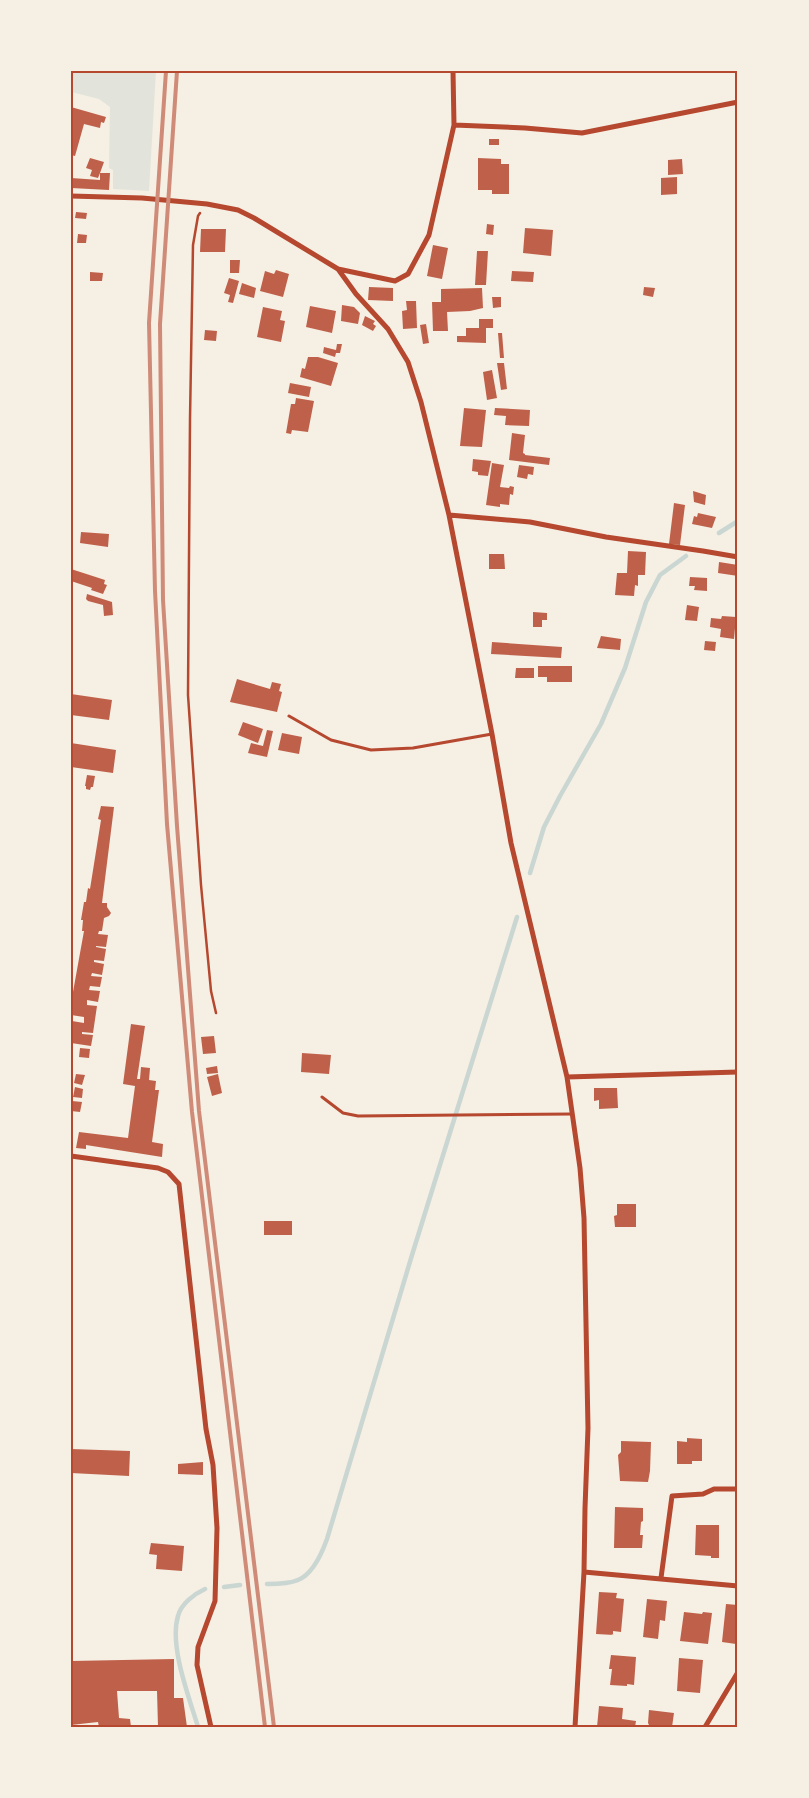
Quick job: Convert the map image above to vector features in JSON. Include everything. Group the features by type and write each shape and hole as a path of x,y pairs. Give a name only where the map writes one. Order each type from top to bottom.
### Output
{"street":[{"path":"71,196 172,200 238,210 338,269 395,281 408,274 429,234 454,125 453,71"},
{"path":"454,125 582,132 738,102"},
{"path":"338,269 356,294 388,329 408,362 421,402 448,514 492,734 511,843 567,1077 580,1168 584,1218 588,1428 584,1572 575,1727"},
{"path":"448,514 530,522 606,537 738,557"},
{"path":"567,1077 738,1072"},
{"path":"71,1156 158,1168 168,1172 179,1184 206,1429 212,1464 217,1528 215,1601 198,1647 197,1664 211,1727"},
{"path":"661,1578 672,1496 703,1494 714,1489 738,1489"},
{"path":"584,1572 738,1586"},
{"path":"705,1727 738,1672"}],"lane":[{"path":"289,716 331,740 371,750 413,748 492,734"},
{"path":"322,1097 343,1113 358,1116 572,1114"}],"path":[{"path":"207,204 198,216 193,245 188,695 201,885 211,991 216,1013"}],"shaded area":[{"path":"71,71 156,71 149,191 113,189 113,170 109,168 110,107 99,99 71,92"}],"building":[{"path":"71,107 106,117 104,123 101,122 100,128 84,124 75,156 71,155"},
{"path":"489,139 499,139 499,145 489,145"},
{"path":"90,158 104,162 98,178 90,176 92,170 86,168"},
{"path":"478,158 501,159 501,164 509,164 509,194 492,194 492,190 478,190"},
{"path":"682,159 683,174 668,175 668,160"},
{"path":"100,173 110,173 109,190 71,188 71,178 100,180"},
{"path":"677,177 677,194 661,195 661,178"},
{"path":"76,212 87,213 86,219 75,218"},
{"path":"487,224 494,225 493,235 486,234"},
{"path":"525,228 553,230 551,256 523,253"},
{"path":"201,229 226,229 225,252 200,252"},
{"path":"78,234 87,235 86,243 77,243"},
{"path":"433,245 448,248 442,279 427,276"},
{"path":"477,251 488,251 486,285 475,285"},
{"path":"230,260 240,260 239,273 230,273"},
{"path":"276,270 289,274 283,297 260,291 265,271 274,274"},
{"path":"512,271 534,272 533,282 511,281"},
{"path":"90,272 103,273 102,281 90,281"},
{"path":"229,278 239,281 233,303 228,302 230,295 224,293"},
{"path":"242,283 256,288 254,298 239,294"},
{"path":"369,287 393,288 393,301 368,300"},
{"path":"644,287 655,288 653,297 643,295"},
{"path":"482,288 483,308 470,311 447,312 448,331 433,331 432,302 441,302 441,289"},
{"path":"492,297 501,297 501,307 493,308"},
{"path":"406,301 416,301 417,328 403,329 402,311 407,310"},
{"path":"342,305 354,307 360,313 358,324 341,321"},
{"path":"310,306 336,311 332,333 306,327"},
{"path":"263,307 282,311 280,320 285,321 281,342 257,337"},
{"path":"365,316 375,321 373,324 376,326 373,331 362,325"},
{"path":"479,319 493,319 493,328 486,328 486,343 457,342 457,336 466,336 466,328 479,328"},
{"path":"426,324 429,343 423,344 420,325"},
{"path":"205,330 217,331 216,341 204,340"},
{"path":"498,333 502,333 504,358 500,358"},
{"path":"337,344 342,344 340,353 336,353 335,357 323,353 324,347 336,350"},
{"path":"308,357 318,357 338,363 331,386 300,377 302,368 305,369"},
{"path":"497,363 504,363 507,389 501,390"},
{"path":"492,370 497,398 487,400 483,372"},
{"path":"290,383 311,387 309,397 288,393"},
{"path":"296,398 314,401 308,432 292,430 291,434 286,433 291,404 295,404"},
{"path":"464,408 486,410 482,447 460,446"},
{"path":"495,408 530,410 529,426 505,425 506,416 494,415"},
{"path":"512,433 525,435 523,453 525,455 550,458 549,465 509,460"},
{"path":"473,459 491,461 488,476 478,475 478,472 472,471"},
{"path":"492,463 504,465 500,487 514,487 513,495 510,494 509,505 500,504 500,507 486,505"},
{"path":"519,465 534,467 533,475 528,474 527,479 517,477"},
{"path":"693,491 706,495 705,505 694,502"},
{"path":"674,503 685,505 680,545 669,544"},
{"path":"698,513 716,517 712,528 692,524 694,516 697,517"},
{"path":"81,532 109,534 108,547 80,543"},
{"path":"628,551 646,552 645,575 638,575 638,586 635,585 634,596 615,595 617,573 627,573"},
{"path":"489,554 504,554 505,569 489,569"},
{"path":"719,562 738,565 738,576 718,573"},
{"path":"71,569 105,580 104,584 107,585 103,594 71,581"},
{"path":"690,577 707,578 707,591 694,590 695,586 689,586"},
{"path":"87,594 112,602 113,615 104,616 103,605 88,601 86,599"},
{"path":"687,605 699,607 697,621 685,620"},
{"path":"533,612 547,613 547,620 542,620 542,627 533,627"},
{"path":"722,616 736,617 734,639 720,637 721,629 710,627 711,618 721,619"},
{"path":"601,636 621,639 620,650 597,648"},
{"path":"705,641 716,642 715,651 704,650"},
{"path":"492,642 562,647 561,658 491,654"},
{"path":"538,666 572,666 572,682 547,682 547,677 538,677"},
{"path":"516,668 534,668 534,678 515,678"},
{"path":"237,679 270,689 272,682 281,684 279,691 282,692 277,712 230,702"},
{"path":"71,694 112,700 109,720 71,715"},
{"path":"243,722 263,729 258,743 238,735"},
{"path":"267,730 273,731 267,757 248,753 251,743 263,746"},
{"path":"282,733 302,737 299,754 278,750"},
{"path":"71,743 116,750 113,773 71,767"},
{"path":"87,775 95,776 93,787 90,790 86,789 85,786"},
{"path":"101,806 114,807 102,903 107,903 111,913 104,918 102,931 99,931 98,934 108,935 106,947 96,946 106,949 104,961 94,960 94,962 104,964 102,975 92,973 91,976 102,977 100,987 90,986 89,990 100,991 98,1002 87,1000 87,1005 97,1006 93,1033 82,1032 82,1034 93,1035 91,1046 71,1043 72,1021 84,1023 84,1017 71,1015 71,1003 84,931 82,931 83,920 81,920 88,888 90,889 101,820 98,819"},
{"path":"131,1024 145,1026 137,1079 140,1079 141,1067 150,1068 149,1080 156,1081 155,1090 159,1090 152,1142 163,1144 162,1157 86,1145 86,1149 76,1148 79,1132 128,1138 135,1086 123,1084"},
{"path":"214,1036 216,1053 203,1054 201,1037"},
{"path":"80,1048 90,1049 89,1058 79,1057"},
{"path":"302,1053 331,1055 329,1074 301,1072"},
{"path":"217,1066 218,1073 207,1074 206,1068"},
{"path":"76,1074 85,1075 82,1085 74,1083"},
{"path":"218,1074 222,1093 212,1096 207,1077"},
{"path":"75,1087 83,1089 82,1098 73,1097"},
{"path":"594,1088 617,1088 618,1108 599,1109 599,1100 594,1101"},
{"path":"72,1101 82,1102 80,1112 71,1111"},
{"path":"617,1204 636,1204 636,1227 615,1227 614,1216 617,1215"},
{"path":"264,1221 292,1221 292,1235 264,1235"},
{"path":"687,1438 702,1439 702,1461 692,1461 692,1464 677,1464 677,1441 687,1442"},
{"path":"621,1441 651,1442 648,1482 620,1481 618,1455 621,1452"},
{"path":"71,1449 130,1451 129,1476 71,1473"},
{"path":"203,1462 203,1475 178,1474 178,1464"},
{"path":"615,1507 643,1508 640,1535 643,1535 642,1548 614,1548"},
{"path":"696,1525 719,1525 719,1558 695,1555"},
{"path":"151,1543 184,1546 182,1571 156,1569 157,1555 149,1554"},
{"path":"599,1592 617,1593 616,1598 624,1599 621,1632 613,1631 613,1634 611,1634 614,1635 596,1634"},
{"path":"647,1599 667,1601 665,1621 660,1620 658,1639 643,1637"},
{"path":"726,1604 738,1605 736,1644 722,1642"},
{"path":"684,1612 712,1613 708,1644 680,1641"},
{"path":"611,1655 636,1657 634,1685 610,1685 612,1669 609,1669"},
{"path":"679,1658 703,1660 700,1693 677,1691"},
{"path":"174,1659 174,1698 183,1698 187,1727 158,1727 157,1691 117,1691 119,1718 130,1719 131,1727 99,1727 98,1722 71,1725 71,1661"},
{"path":"599,1706 623,1708 622,1719 636,1721 635,1727 597,1727"},
{"path":"649,1710 674,1713 672,1727 650,1727 648,1723"}],"waterway":[{"path":"719,533 738,521"},
{"path":"530,873 544,827 601,724 625,668 646,602 660,575 686,556"},
{"path":"267,1584 291,1582 303,1577 316,1563 325,1545 412,1255 517,917"},
{"path":"224,1587 240,1585"},
{"path":"198,1727 181,1671 176,1642 176,1628 182,1607 192,1597 205,1589"}],"railway":[{"path":"166,71 149,323 155,591 167,824 192,1112 265,1727"},
{"path":"177,71 160,324 163,600 177,826 199,1111 274,1727"}]}
